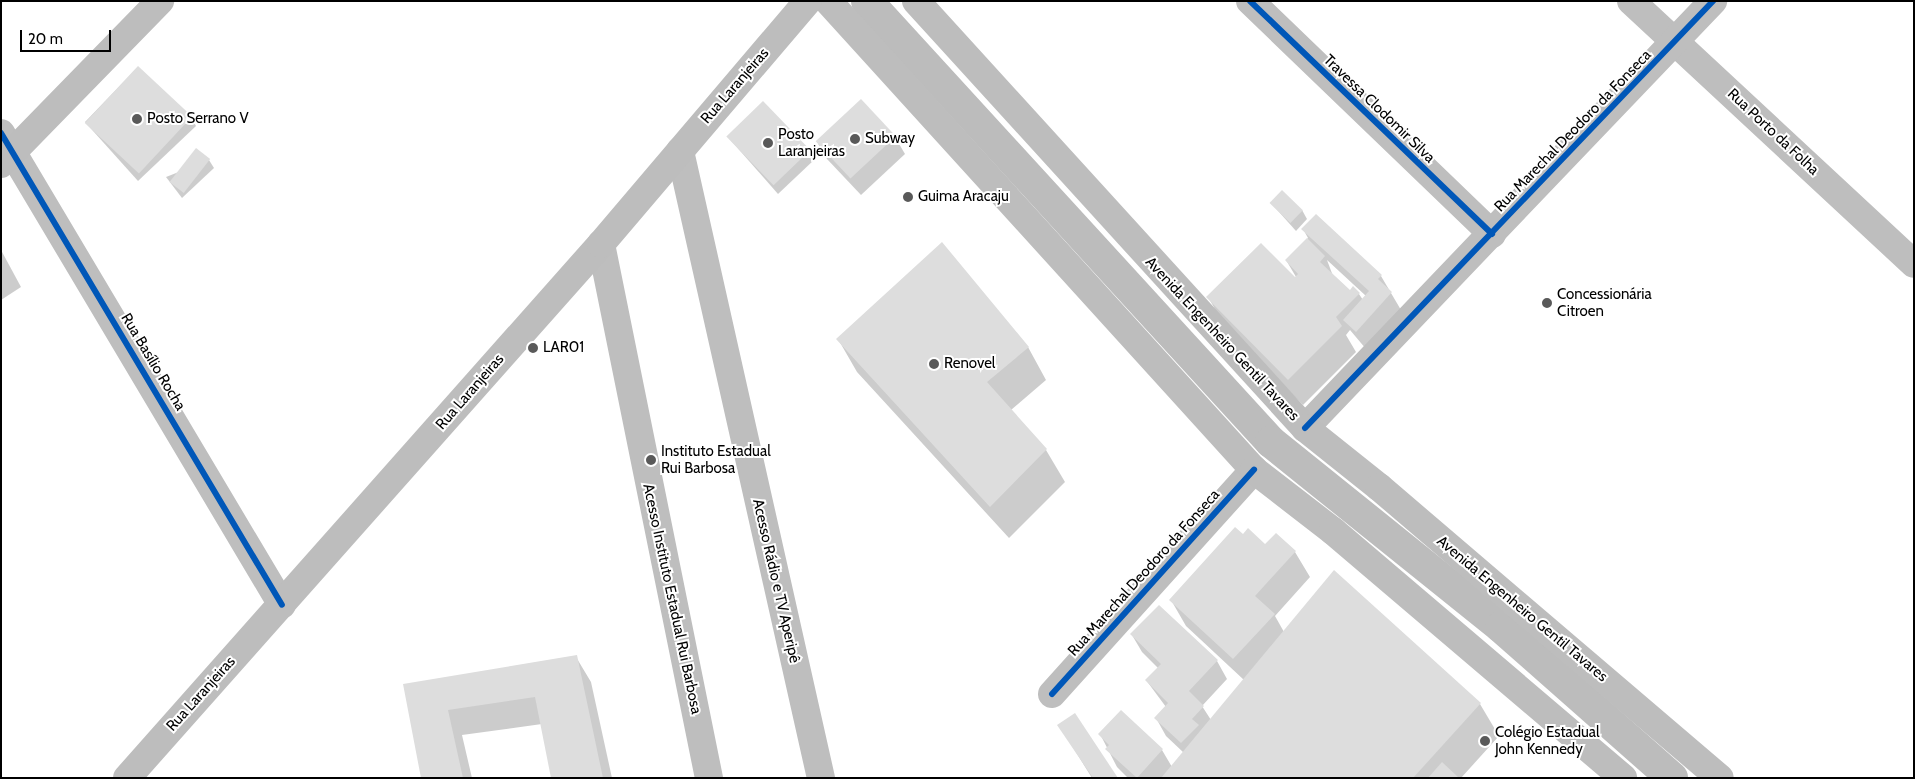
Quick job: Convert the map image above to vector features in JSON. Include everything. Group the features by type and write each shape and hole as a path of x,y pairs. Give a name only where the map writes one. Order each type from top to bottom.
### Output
{"main road":[{"path":"5,150 160,1"},
{"name":"Rua Laranjeiras","path":"127,778 601,244 808,1"},
{"path":"828,1 1254,470 1333,531 1623,778"},
{"name":"Avenida Engenheiro Gentil Tavares","path":"916,1 1305,428 1386,493 1720,778"}],"street":[{"name":"Travessa Clodomir Silva","path":"1250,1 1492,234"},
{"name":"Rua Porto da Folha","path":"1632,1 1914,264"},
{"name":"Rua Marechal Deodoro da Fonseca","path":"1305,428 1714,1"},
{"name":"Rua Basílio Rocha","path":"5,150 282,605"},
{"name":"Acesso Rádio e TV Aperipê","path":"680,151 821,778"},
{"name":"Acesso Instituto Estadual Rui Barbosa","path":"601,244 708,778"},
{"name":"Rua Marechal Deodoro da Fonseca","path":"1052,694 1254,470"}],"building":[{"name":"Posto Serrano V","path":"138,66 192,116 139,174 85,123"},
{"name":"Subway","path":"861,99 896,136 850,179 816,141"},
{"name":"Posto Laranjeiras","path":"763,101 810,150 774,185 726,136"},
{"path":"196,148 210,159 184,193 170,182"},
{"path":"1282,190 1303,210 1290,223 1269,203"},
{"path":"1316,214 1382,275 1378,279 1392,292 1356,332 1343,320 1369,291 1301,229"},
{"path":"1307,238 1325,256 1320,262 1350,290 1353,286 1360,293 1336,317 1342,326 1288,380 1206,297 1261,243 1295,277 1298,274 1285,260"},
{"name":"Renovel","path":"942,242 1029,347 987,382 1047,449 990,507 836,339"},
{"path":"1235,527 1243,534 1248,528 1265,544 1276,533 1296,551 1255,596 1275,614 1233,659 1169,600"},
{"path":"1334,570 1481,703 1413,778 1161,778"},
{"path":"1159,605 1218,660 1189,691 1204,706 1192,719 1199,725 1181,743 1154,718 1168,703 1145,680 1161,664 1130,634"},
{"path":"577,655 603,778 551,778 535,697 448,710 463,778 421,778 403,684"},
{"path":"1121,710 1163,749 1137,778 1105,749 1109,745 1098,734"},
{"path":"1075,713 1118,778 1093,778 1057,725"},
{"path":"1442,762 1459,778 1428,778"}],"waterway":[{"path":"867,1 1271,442 1501,627 1672,778"}],"cycle path":[{"path":"1250,1 1492,234"},
{"path":"1305,428 1713,1"},
{"path":"1,133 282,605"},
{"path":"1052,694 1254,470"}],"place":[{"name":"Posto Serrano V","path":"137,119"},
{"name":"Subway","path":"855,139"},
{"name":"Posto Laranjeiras","path":"768,143"},
{"name":"Guima Aracaju","path":"908,197"},
{"name":"Concessionária Citroen","path":"1547,303"},
{"name":"LAR01","path":"533,348"},
{"name":"Renovel","path":"934,364"},
{"name":"Instituto Estadual Rui Barbosa","path":"651,460"},
{"name":"Colégio Estadual John Kennedy","path":"1485,741"}]}
